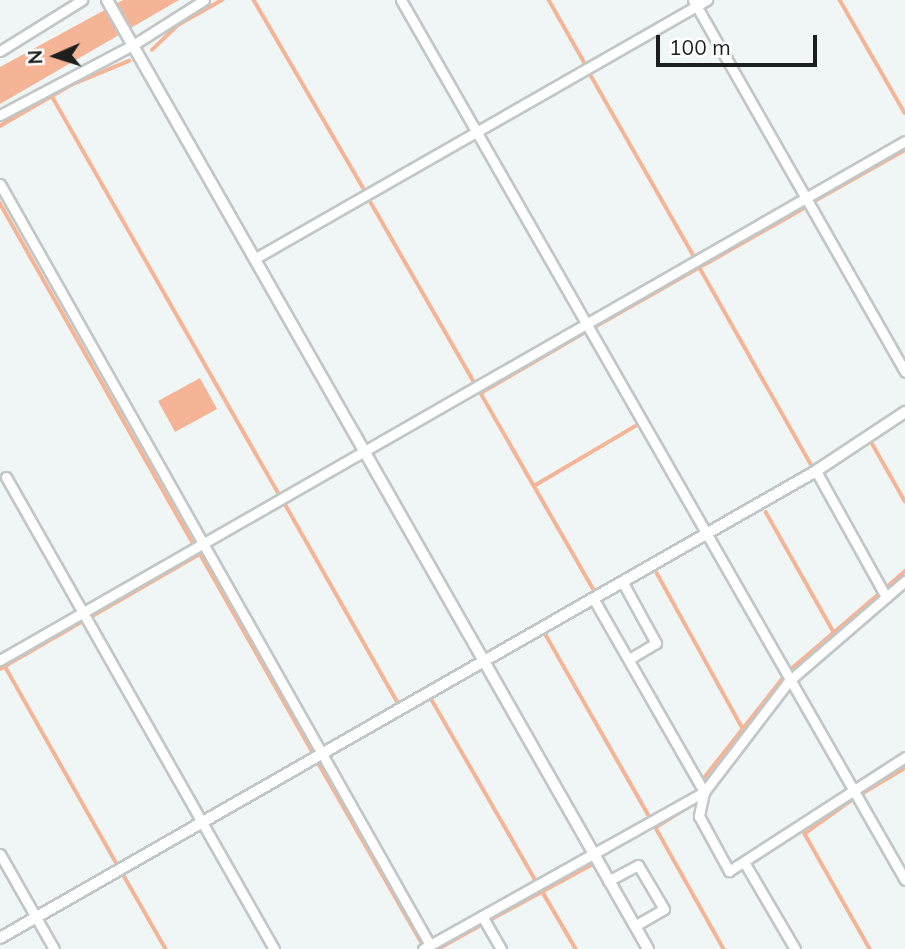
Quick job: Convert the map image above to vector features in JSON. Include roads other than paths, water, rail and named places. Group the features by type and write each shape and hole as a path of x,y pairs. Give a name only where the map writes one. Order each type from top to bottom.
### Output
{"street":[{"path":"0,51 82,0"},
{"path":"107,0 365,451 481,662 648,949"},
{"path":"0,115 204,0"},
{"path":"401,0 905,880"},
{"path":"254,259 694,3 707,0"},
{"path":"694,3 905,372"},
{"path":"0,660 905,141"},
{"path":"0,184 201,544 322,753 426,947 705,792"},
{"path":"0,937 816,471 905,412"},
{"path":"816,471 886,597"},
{"path":"6,477 274,949"},
{"path":"905,581 789,681 705,792 698,803 699,816 729,871 905,757"},
{"path":"622,582 656,643 629,660"},
{"path":"593,598 705,792"},
{"path":"0,854 54,949"},
{"path":"744,862 795,949"},
{"path":"608,881 638,865 664,909 634,926"},
{"path":"482,916 501,949"}],"waterway":[{"path":"152,50 178,25 222,0"},
{"path":"254,0 365,191"},
{"path":"549,0 586,65"},
{"path":"840,0 905,113"},
{"path":"0,126 71,85 129,61"},
{"path":"589,72 695,258"},
{"path":"52,96 280,495"},
{"path":"813,202 905,150"},
{"path":"369,199 476,385"},
{"path":"0,203 194,544"},
{"path":"593,328 806,207"},
{"path":"700,268 811,464"},
{"path":"481,393 584,333"},
{"path":"479,390 594,590"},
{"path":"534,486 637,425"},
{"path":"872,443 905,501"},
{"path":"284,502 397,701"},
{"path":"766,512 834,632"},
{"path":"198,550 312,751"},
{"path":"89,618 200,554"},
{"path":"888,586 905,571"},
{"path":"657,573 743,729"},
{"path":"790,670 880,593"},
{"path":"0,669 83,621"},
{"path":"546,635 650,817"},
{"path":"5,666 116,862"},
{"path":"704,778 783,678"},
{"path":"432,700 536,881"},
{"path":"319,764 423,945"},
{"path":"863,793 905,768"},
{"path":"854,799 805,834 870,949"},
{"path":"691,806 656,828 724,949"},
{"path":"492,919 591,865"},
{"path":"123,874 166,949"},
{"path":"541,889 576,949"},
{"path":"438,949 483,924"}]}
